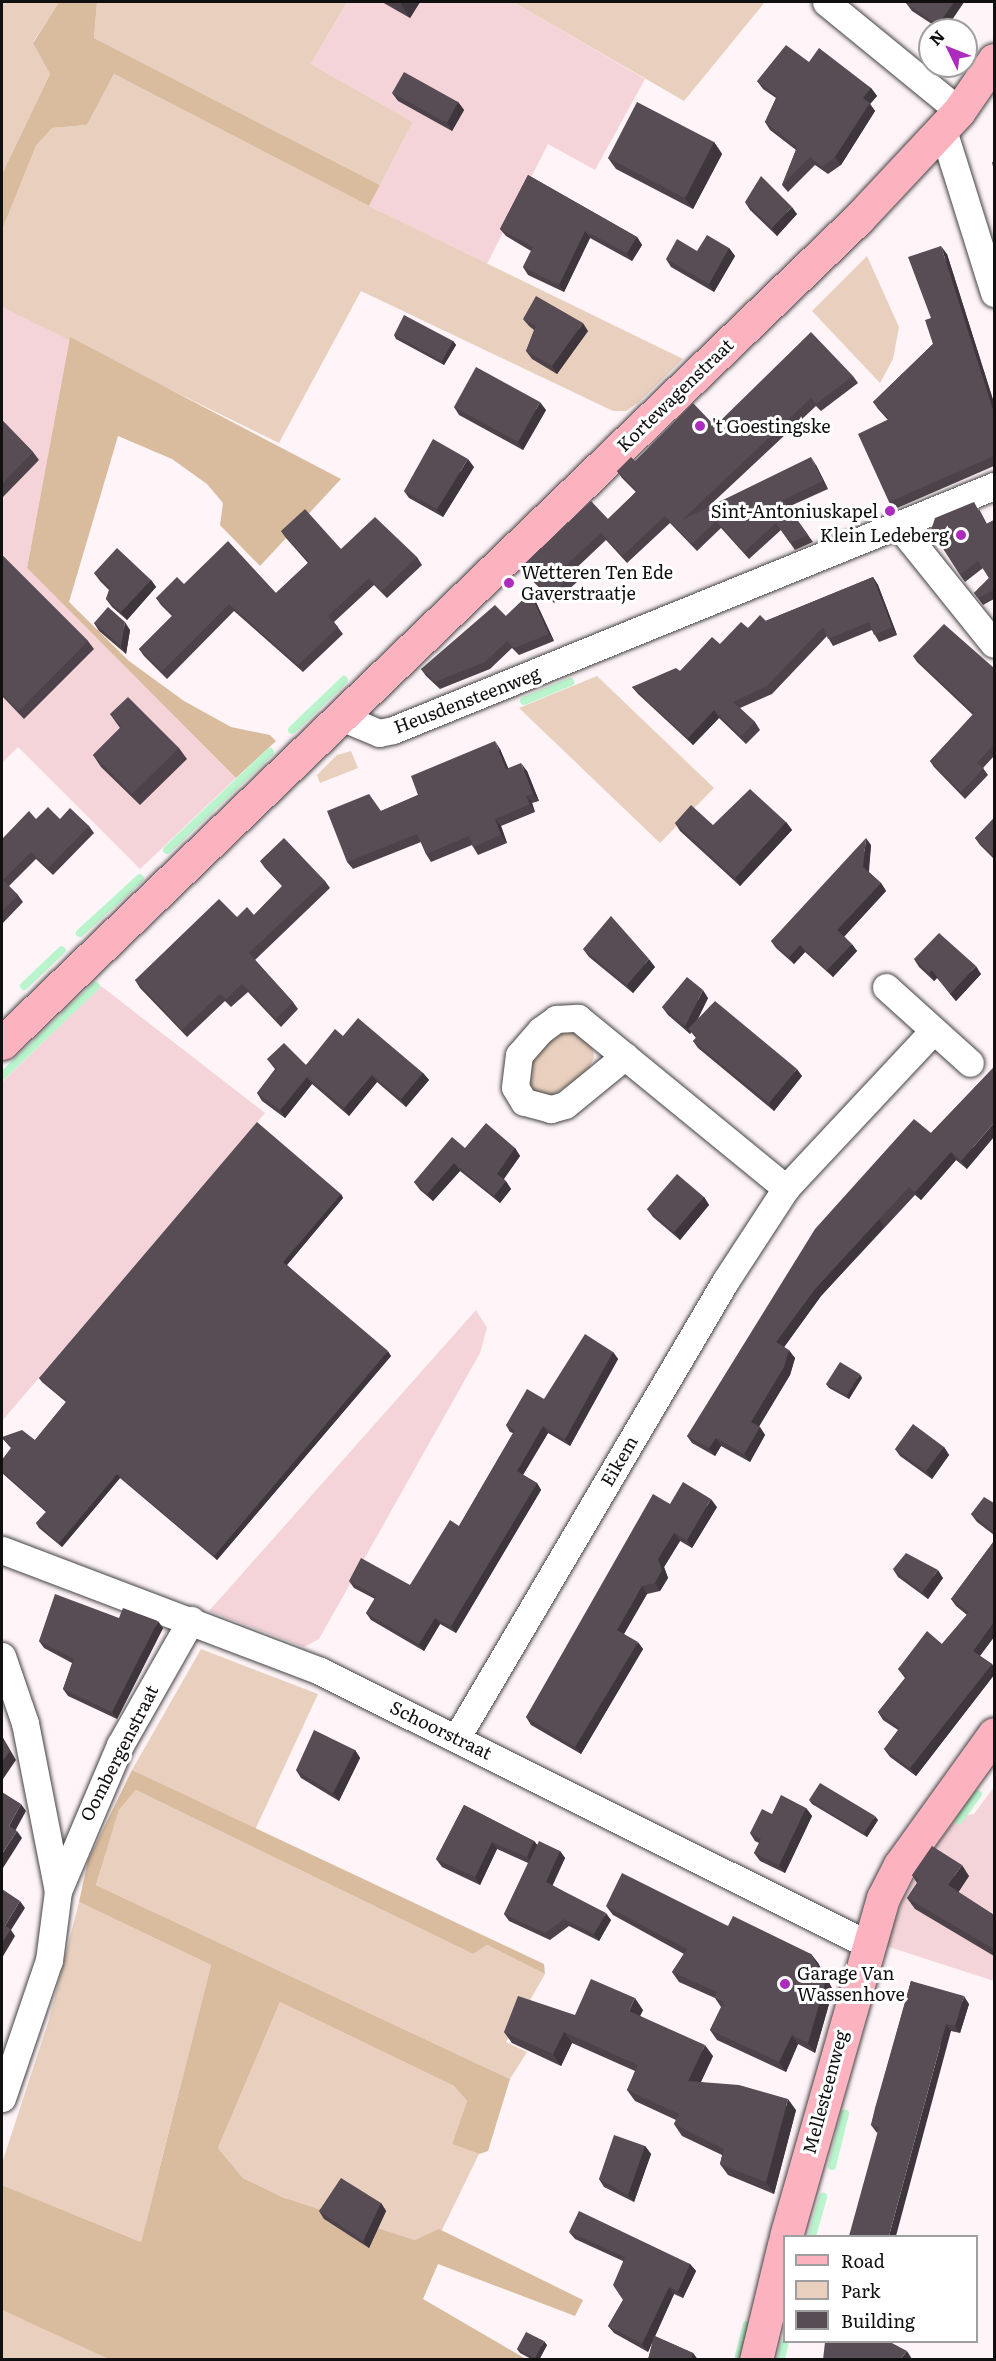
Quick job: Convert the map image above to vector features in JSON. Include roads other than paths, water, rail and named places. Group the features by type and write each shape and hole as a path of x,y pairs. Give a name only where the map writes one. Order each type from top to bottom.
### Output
{"street":[{"path":"826,2 951,121 994,293"},
{"name":"Kortewagenstraat","path":"341,717 844,232 951,121 994,60"},
{"name":"Heusdensteenweg","path":"341,717 380,733 393,730 994,486"},
{"path":"899,526 994,644"},
{"path":"2,1043 341,717"},
{"path":"886,987 970,1064"},
{"name":"Eikem","path":"456,1737 726,1280 786,1188 933,1031"},
{"path":"625,1056 786,1188"},
{"name":"Schoorstraat","path":"2,1550 320,1671 867,1944"},
{"name":"Oombergenstraat","path":"2,2098 49,1960 58,1891 120,1745 191,1620"},
{"name":"Oombergenstraat","path":"2,1656 26,1723 58,1891"},
{"name":"Mellesteenweg","path":"786,2235 867,1944 900,1865 994,1734"},
{"path":"756,2360 783,2248"}],"waterway":[{"path":"292,730 344,680"},
{"path":"524,701 570,682"},
{"path":"167,850 270,752"},
{"path":"80,933 140,878"},
{"path":"24,986 62,950"},
{"path":"2,1076 96,986"},
{"path":"959,1820 978,1794"},
{"path":"832,2166 845,2114"},
{"path":"812,2235 823,2197"},
{"path":"738,2360 747,2325"},
{"path":"781,2358 785,2343"}],"place":[{"name":"'t Goestingske","path":"700,426"},
{"name":"Sint-Antoniuskapel","path":"890,511"},
{"name":"Klein Ledeberg","path":"961,535"},
{"name":"Wetteren Ten Ede Gaverstraatje","path":"509,583"},
{"name":"Garage Van Wassenhove","path":"785,1984"}]}
